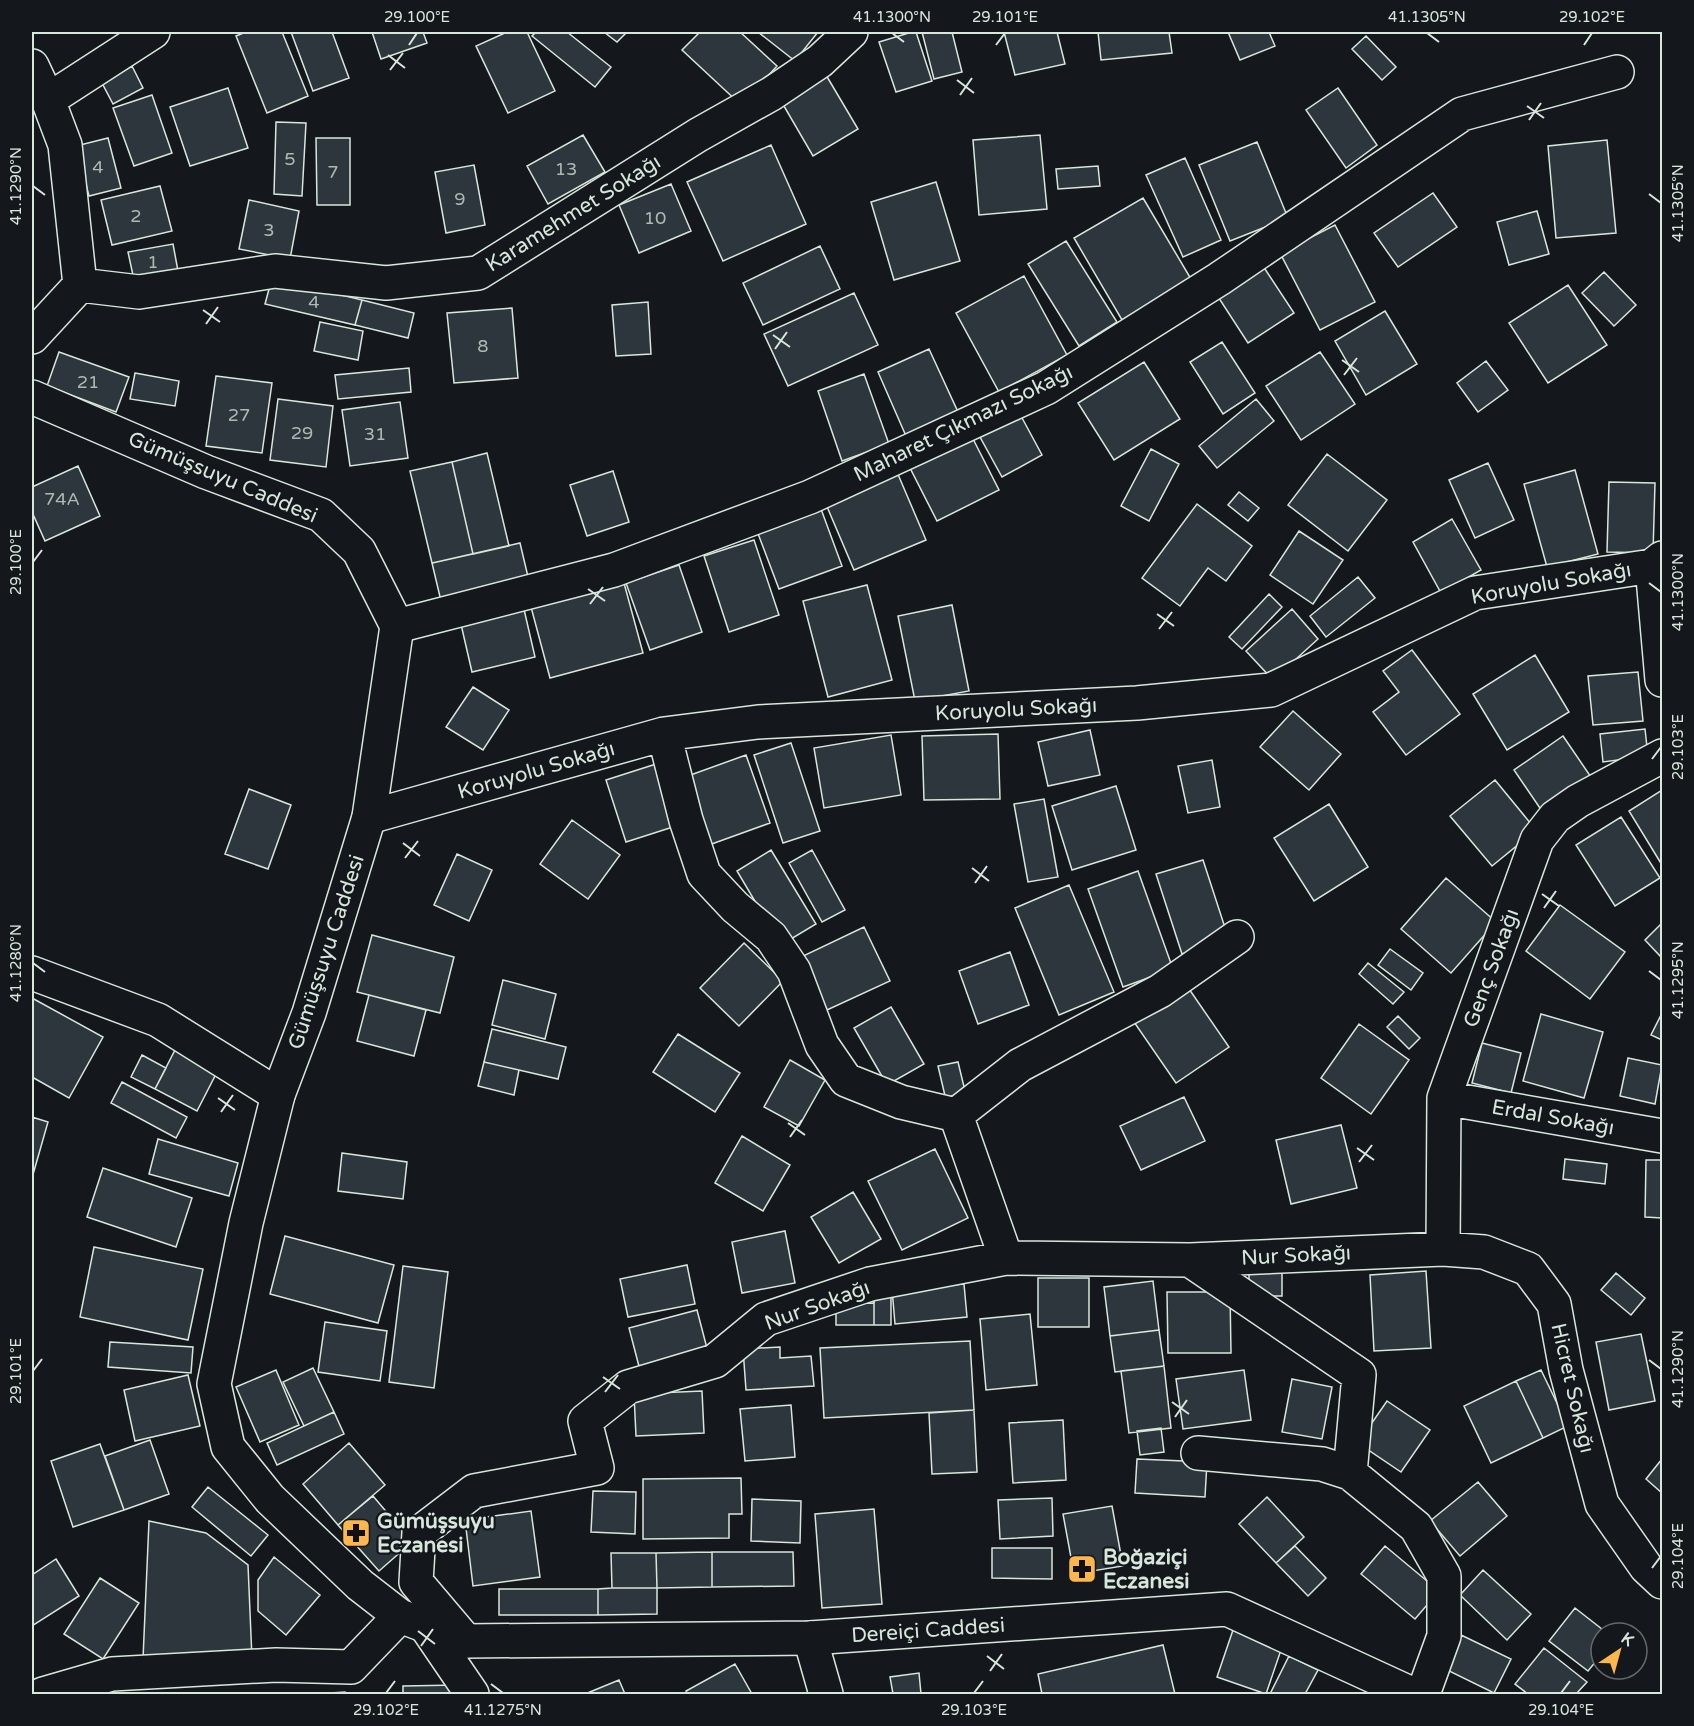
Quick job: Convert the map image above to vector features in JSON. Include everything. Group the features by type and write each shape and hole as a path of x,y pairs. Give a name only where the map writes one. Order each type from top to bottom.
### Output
{"street":[{"path":"48,100 153,32"},
{"name":"Karamehmet Sokağı","path":"80,285 139,292 275,271 386,283 478,273 698,135 771,94 820,61 851,32"},
{"path":"32,66 65,145 80,285 32,337"},
{"name":"Maharet Çıkmazı Sokağı","path":"397,626 614,570 810,496 1046,388 1220,279 1462,114 1617,72"},
{"name":"Gümüşsuyu Caddesi","path":"32,397 206,472 321,515 359,551 397,626 369,818 309,1013 278,1095 246,1223 214,1384 228,1447 270,1498 360,1585 413,1622"},
{"path":"1657,562 1662,680"},
{"name":"Koruyolu Sokağı","path":"369,818 664,734 758,722 1137,703 1271,690 1475,593 1657,562"},
{"path":"664,734 686,820 704,874 735,907 771,937 794,971 822,1045 846,1080 901,1102 956,1115"},
{"name":"Genç Sokağı","path":"1443,1249 1444,1098 1537,840 1555,818 1578,801 1662,756"},
{"path":"956,1115 1020,1065 1160,991 1237,937"},
{"path":"32,973 158,1020 278,1095"},
{"name":"Erdal Sokağı","path":"1444,1098 1662,1136"},
{"path":"956,1115 1006,1258"},
{"name":"Nur Sokağı","path":"466,1641 416,1582 419,1533 474,1491 597,1468 585,1421 628,1387 715,1361 766,1319 870,1284 1006,1258 1190,1260 1443,1249"},
{"name":"Hicret Sokağı","path":"1443,1249 1484,1252 1528,1269 1554,1304 1566,1370 1602,1504 1646,1567 1662,1582"},
{"path":"1190,1260 1359,1375 1350,1473"},
{"path":"1198,1453 1322,1464 1350,1473 1416,1527 1444,1576 1444,1636 1423,1695"},
{"name":"Dereiçi Caddesi","path":"413,1622 466,1641 810,1638 1227,1609 1412,1695"},
{"path":"43,1695 108,1684 276,1665 351,1667 413,1622 472,1695"},
{"path":"810,1638 825,1695"}],"building":[{"path":"246,32 282,32 308,96 267,113 236,36"},
{"path":"291,32 332,32 349,78 313,91"},
{"path":"372,32 423,32 427,43 381,59"},
{"path":"507,32 527,32 555,91 508,113 476,46"},
{"path":"536,32 567,32 611,67 595,87 532,36"},
{"path":"604,32 627,32 617,42"},
{"path":"700,32 740,32 777,66 741,105 682,50"},
{"path":"758,32 818,32 795,61"},
{"path":"916,32 932,81 896,92 879,42"},
{"path":"922,32 952,32 962,72 934,79"},
{"path":"1004,32 1057,32 1065,64 1015,75"},
{"path":"1098,32 1169,32 1172,53 1101,60"},
{"path":"1228,32 1269,32 1275,46 1240,60"},
{"path":"1366,36 1396,67 1382,80 1352,49"},
{"path":"132,66 143,88 113,104 102,83"},
{"path":"826,75 858,129 813,156 781,101"},
{"path":"228,88 248,148 190,166 170,107"},
{"path":"1338,88 1377,145 1346,168 1306,110"},
{"path":"152,95 172,153 134,166 113,108"},
{"path":"276,122 306,123 302,196 274,194"},
{"path":"583,135 605,172 548,204 527,166"},
{"path":"1040,135 1047,209 979,215 973,140"},
{"path":"108,138 121,188 89,196 76,146"},
{"path":"316,138 350,138 350,205 317,205"},
{"path":"1607,140 1616,233 1556,238 1548,146"},
{"path":"1257,142 1288,218 1230,241 1199,165"},
{"path":"771,145 806,224 723,261 687,182"},
{"path":"1185,158 1221,240 1183,257 1146,175"},
{"path":"474,165 485,225 446,233 435,172"},
{"path":"1098,166 1100,186 1058,189 1056,169"},
{"path":"936,182 960,261 894,280 871,202"},
{"path":"671,184 691,231 639,253 619,205"},
{"path":"160,186 172,231 112,245 101,200"},
{"path":"1433,193 1457,227 1398,267 1374,233"},
{"path":"1143,198 1191,279 1122,320 1074,238"},
{"path":"249,200 299,211 290,259 239,249"},
{"path":"1537,211 1549,254 1509,265 1497,222"},
{"path":"1335,225 1375,302 1320,330 1280,253"},
{"path":"1066,241 1117,322 1079,346 1028,264"},
{"path":"173,244 178,271 134,280 128,252"},
{"path":"820,246 840,289 763,325 743,283"},
{"path":"1259,260 1294,313 1248,343 1213,289"},
{"path":"1604,272 1636,305 1614,326 1582,293"},
{"path":"1024,276 1067,355 999,392 956,313"},
{"path":"272,278 362,300 355,325 265,304"},
{"path":"1568,285 1607,345 1548,383 1509,323"},
{"path":"854,293 878,345 788,386 764,334"},
{"path":"362,300 414,313 408,338 355,325"},
{"path":"648,302 651,354 616,356 612,305"},
{"path":"512,308 518,378 454,383 447,313"},
{"path":"1385,311 1417,364 1366,395 1335,341"},
{"path":"320,322 363,331 358,360 314,351"},
{"path":"1222,342 1255,393 1223,414 1190,362"},
{"path":"929,349 958,412 906,436 878,372"},
{"path":"59,352 129,377 116,412 47,386"},
{"path":"1320,352 1355,404 1301,440 1266,386"},
{"path":"1486,361 1508,390 1478,412 1457,383"},
{"path":"1144,362 1180,419 1114,460 1078,403"},
{"path":"409,368 411,392 338,399 335,375"},
{"path":"135,373 179,381 175,406 130,399"},
{"path":"864,374 889,444 842,461 818,391"},
{"path":"216,376 272,383 262,453 206,446"},
{"path":"278,399 333,406 326,467 270,460"},
{"path":"1256,399 1274,421 1217,468 1199,446"},
{"path":"400,402 408,458 350,466 342,410"},
{"path":"1021,416 1042,455 1002,477 980,437"},
{"path":"970,433 999,490 937,521 908,464"},
{"path":"1151,449 1179,464 1149,521 1121,506"},
{"path":"487,453 509,546 473,554 452,462"},
{"path":"1327,454 1387,500 1348,551 1288,505"},
{"path":"452,462 473,554 432,563 410,471"},
{"path":"1488,463 1514,520 1475,538 1449,480"},
{"path":"78,466 100,516 45,541 32,512 32,487"},
{"path":"1575,470 1598,554 1547,567 1524,484"},
{"path":"613,471 629,522 587,536 570,485"},
{"path":"897,472 926,540 854,570 825,502"},
{"path":"1609,482 1655,483 1653,553 1607,552"},
{"path":"1239,492 1259,508 1248,521 1228,505"},
{"path":"1197,504 1252,546 1226,581 1208,568 1180,606 1142,578"},
{"path":"821,509 842,566 779,589 757,531"},
{"path":"1452,519 1481,570 1441,593 1413,542"},
{"path":"1299,531 1343,560 1313,604 1270,575"},
{"path":"754,540 779,615 729,632 704,556"},
{"path":"520,543 529,581 441,601 432,563"},
{"path":"679,565 702,632 650,650 626,583"},
{"path":"1358,577 1375,598 1326,637 1310,616"},
{"path":"624,583 643,653 550,678 531,607"},
{"path":"867,585 892,680 828,697 803,601"},
{"path":"1269,594 1282,607 1242,649 1229,637"},
{"path":"523,605 535,657 472,672 460,620"},
{"path":"952,605 969,691 915,701 898,616"},
{"path":"1292,609 1318,639 1273,680 1246,651"},
{"path":"1412,650 1460,714 1406,755 1373,712 1399,692 1383,671"},
{"path":"1535,655 1569,712 1507,750 1473,694"},
{"path":"1638,672 1643,721 1593,725 1588,676"},
{"path":"473,687 509,710 483,750 446,727"},
{"path":"1293,711 1341,754 1309,790 1260,747"},
{"path":"1645,729 1648,756 1603,762 1600,734"},
{"path":"1090,730 1100,775 1048,786 1038,742"},
{"path":"998,734 1000,799 924,800 922,736"},
{"path":"891,735 901,795 824,808 814,748"},
{"path":"1563,736 1593,780 1544,814 1514,770"},
{"path":"791,743 820,831 783,843 754,755"},
{"path":"746,755 770,823 709,845 685,777"},
{"path":"1212,760 1220,807 1188,813 1178,766"},
{"path":"656,764 676,826 626,842 606,780"},
{"path":"1495,780 1536,830 1492,866 1450,816"},
{"path":"1116,786 1136,850 1072,870 1052,806"},
{"path":"249,789 291,805 268,869 225,854"},
{"path":"1662,790 1662,865 1629,811"},
{"path":"1044,799 1058,877 1028,882 1014,804"},
{"path":"1329,804 1368,867 1314,901 1274,838"},
{"path":"1621,817 1660,878 1615,906 1576,845"},
{"path":"572,820 620,855 588,899 540,864"},
{"path":"771,850 816,924 781,945 737,871"},
{"path":"812,850 845,910 822,922 789,863"},
{"path":"457,854 492,870 469,921 434,905"},
{"path":"1203,860 1229,940 1182,954 1156,874"},
{"path":"1138,871 1173,969 1123,987 1088,889"},
{"path":"1446,878 1496,922 1451,973 1401,929"},
{"path":"1069,885 1114,992 1059,1015 1015,908"},
{"path":"1560,905 1625,952 1590,999 1526,951"},
{"path":"1662,923 1662,958 1645,940"},
{"path":"864,927 890,981 827,1010 801,957"},
{"path":"372,935 454,957 440,1013 357,992"},
{"path":"744,943 783,981 739,1026 700,988"},
{"path":"1390,949 1423,973 1411,990 1378,965"},
{"path":"1010,952 1029,1005 978,1024 959,971"},
{"path":"1368,963 1404,992 1393,1004 1359,974"},
{"path":"503,980 556,994 545,1039 492,1025"},
{"path":"1187,986 1229,1047 1176,1083 1134,1022"},
{"path":"369,995 426,1010 414,1056 357,1041"},
{"path":"32,998 103,1037 69,1098 32,1077"},
{"path":"891,1007 924,1064 887,1085 854,1028"},
{"path":"1662,1013 1662,1040 1651,1035"},
{"path":"1541,1014 1603,1032 1584,1098 1523,1081"},
{"path":"1398,1016 1420,1038 1409,1049 1387,1027"},
{"path":"1359,1024 1409,1060 1371,1114 1321,1078"},
{"path":"492,1029 566,1047 558,1079 484,1062"},
{"path":"678,1034 740,1073 715,1112 653,1072"},
{"path":"1482,1043 1521,1053 1511,1093 1472,1083"},
{"path":"175,1050 217,1072 197,1111 155,1089"},
{"path":"142,1055 166,1068 155,1089 131,1077"},
{"path":"1628,1058 1662,1065 1655,1104 1620,1096"},
{"path":"790,1060 825,1080 799,1126 764,1107"},
{"path":"484,1062 519,1070 514,1095 478,1086"},
{"path":"958,1062 966,1095 946,1100 938,1066"},
{"path":"122,1082 187,1117 176,1138 111,1103"},
{"path":"1184,1097 1205,1141 1141,1170 1120,1126"},
{"path":"32,1117 48,1122 32,1178"},
{"path":"1341,1125 1357,1188 1291,1204 1276,1140"},
{"path":"742,1136 790,1165 763,1211 715,1183"},
{"path":"158,1139 238,1163 229,1196 149,1174"},
{"path":"935,1149 968,1218 902,1250 868,1181"},
{"path":"342,1153 407,1162 403,1199 338,1191"},
{"path":"1565,1159 1607,1164 1605,1184 1563,1179"},
{"path":"1646,1160 1662,1160 1662,1218 1645,1217"},
{"path":"103,1168 192,1198 176,1247 87,1217"},
{"path":"853,1192 881,1239 839,1263 811,1217"},
{"path":"785,1231 795,1283 742,1293 732,1242"},
{"path":"285,1236 394,1265 378,1323 270,1294"},
{"path":"94,1247 203,1269 188,1340 80,1317"},
{"path":"687,1265 695,1304 628,1317 620,1279"},
{"path":"403,1266 448,1272 434,1388 389,1382"},
{"path":"1426,1271 1431,1348 1374,1351 1370,1275"},
{"path":"1249,1272 1282,1272 1282,1296 1249,1296"},
{"path":"1616,1273 1645,1298 1631,1315 1601,1290"},
{"path":"1038,1278 1089,1278 1089,1327 1038,1327"},
{"path":"1153,1281 1159,1330 1110,1336 1104,1287"},
{"path":"964,1284 967,1317 895,1324 892,1289"},
{"path":"1167,1292 1230,1292 1231,1353 1168,1353"},
{"path":"874,1297 891,1297 891,1325 874,1325"},
{"path":"874,1303 874,1325 836,1325 836,1304"},
{"path":"697,1310 709,1356 641,1374 629,1328"},
{"path":"1030,1314 1037,1385 986,1390 980,1319"},
{"path":"325,1322 387,1331 380,1381 318,1372"},
{"path":"1159,1330 1164,1366 1115,1372 1110,1336"},
{"path":"1641,1334 1655,1401 1609,1410 1596,1342"},
{"path":"970,1341 974,1410 824,1418 820,1348"},
{"path":"110,1342 193,1347 191,1373 108,1367"},
{"path":"780,1347 780,1358 811,1356 814,1386 746,1390 743,1349"},
{"path":"1164,1366 1171,1428 1129,1433 1121,1371"},
{"path":"313,1368 334,1412 304,1426 283,1382"},
{"path":"276,1370 299,1425 260,1442 236,1387"},
{"path":"1244,1370 1251,1420 1183,1429 1176,1379"},
{"path":"1541,1370 1568,1426 1543,1438 1516,1381"},
{"path":"188,1375 200,1426 135,1441 124,1390"},
{"path":"1292,1379 1332,1387 1322,1439 1282,1432"},
{"path":"1516,1381 1543,1438 1491,1463 1464,1406"},
{"path":"702,1391 704,1433 636,1436 634,1394"},
{"path":"1387,1401 1430,1430 1401,1472 1358,1443"},
{"path":"791,1405 795,1457 745,1461 740,1409"},
{"path":"974,1410 977,1472 932,1474 929,1413"},
{"path":"334,1412 344,1434 277,1465 267,1443"},
{"path":"1063,1420 1066,1480 1013,1483 1009,1423"},
{"path":"1161,1428 1164,1452 1140,1455 1137,1431"},
{"path":"150,1440 169,1494 124,1510 105,1456"},
{"path":"349,1443 385,1485 338,1525 303,1484"},
{"path":"100,1444 124,1510 73,1527 51,1461"},
{"path":"1137,1459 1207,1462 1205,1497 1135,1493"},
{"path":"1662,1459 1662,1493 1646,1479"},
{"path":"741,1478 742,1514 729,1514 729,1538 643,1539 643,1479"},
{"path":"1478,1482 1507,1516 1460,1556 1430,1521"},
{"path":"208,1487 268,1535 251,1556 192,1507"},
{"path":"593,1491 636,1492 635,1534 591,1532"},
{"path":"373,1496 412,1542 379,1571 338,1525"},
{"path":"1267,1497 1304,1537 1276,1563 1239,1524"},
{"path":"1052,1498 1053,1536 1000,1539 998,1500"},
{"path":"752,1499 801,1501 800,1543 751,1541"},
{"path":"1112,1506 1123,1566 1074,1574 1063,1514"},
{"path":"874,1509 882,1604 822,1608 815,1514"},
{"path":"531,1511 540,1577 473,1586 465,1520"},
{"path":"149,1521 206,1533 248,1565 252,1659 143,1659"},
{"path":"1295,1546 1326,1578 1308,1596 1276,1563"},
{"path":"1385,1546 1439,1591 1415,1619 1361,1574"},
{"path":"992,1548 1052,1548 1052,1579 992,1578"},
{"path":"712,1552 793,1552 794,1586 712,1587"},
{"path":"712,1552 712,1587 657,1588 656,1553"},
{"path":"611,1553 656,1553 657,1588 612,1588"},
{"path":"274,1557 320,1595 286,1635 258,1611 258,1580"},
{"path":"56,1559 79,1596 32,1626 32,1575"},
{"path":"1483,1570 1531,1614 1507,1640 1460,1595"},
{"path":"100,1578 139,1603 103,1659 64,1634"},
{"path":"657,1588 657,1614 598,1615 598,1589"},
{"path":"499,1589 598,1589 598,1615 499,1615"},
{"path":"1575,1608 1592,1621 1589,1621 1589,1670 1588,1671 1549,1641"},
{"path":"1233,1630 1282,1647 1266,1694 1217,1677"},
{"path":"1461,1635 1511,1659 1494,1693 1445,1669"},
{"path":"1163,1645 1175,1694 1042,1694 1038,1674"},
{"path":"1544,1648 1587,1682 1576,1694 1528,1694 1515,1684"},
{"path":"1289,1656 1318,1670 1305,1694 1270,1694"},
{"path":"735,1664 752,1694 688,1694 686,1691"},
{"path":"919,1673 921,1694 893,1694 890,1677"},
{"path":"619,1680 625,1694 585,1694"},
{"path":"458,1685 458,1694 403,1694 403,1686"},
{"path":"345,1692 345,1694 314,1694"}],"place":[{"name":"Gümüşsuyu Eczanesi","path":"356,1533"},
{"name":"Boğaziçi Eczanesi","path":"1082,1569"}]}
